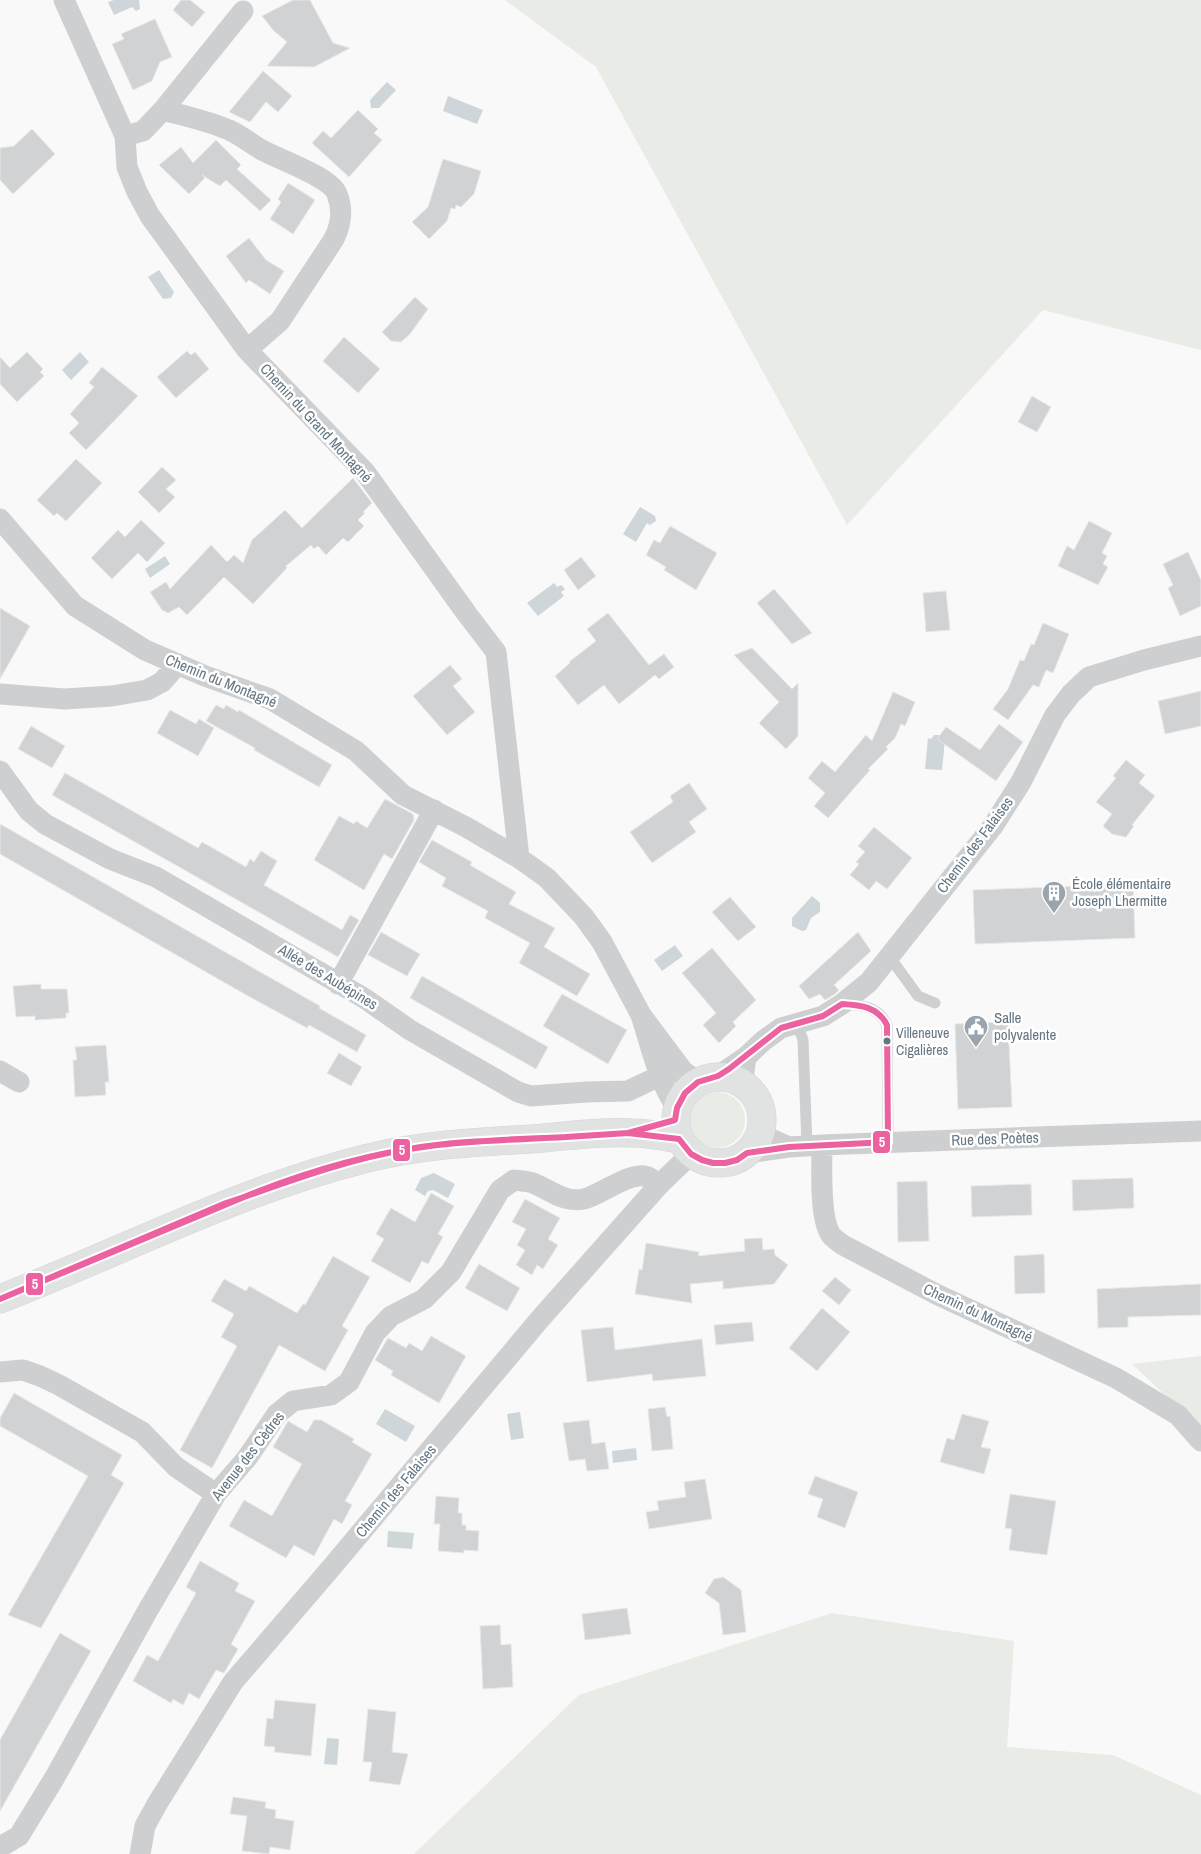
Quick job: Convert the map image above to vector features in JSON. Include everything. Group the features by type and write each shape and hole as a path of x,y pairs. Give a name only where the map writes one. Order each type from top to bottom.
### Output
{"street":[{"name":"Chemin du Grand Montagné","path":"66,2 125,136 126,167 150,216 247,350 365,472 496,652 519,858"},
{"path":"125,136 143,131 163,110 243,11"},
{"path":"163,110 229,129 260,149 301,167 325,182 337,193 340,226 334,239 280,321 247,350"},
{"name":"Chemin du Montagné","path":"0,519 75,606 145,650 206,676 270,699 356,751 403,795 466,826 519,858 547,878 584,917 602,942 641,1015 680,1130"},
{"name":"Chemin des Falaises","path":"700,1076 746,1057 762,1041 781,1028 823,1016 842,1004 869,982 993,826 1021,782 1055,715 1071,694 1089,677 1144,660 1201,646"},
{"path":"0,694 65,699 112,696 147,690 162,682 178,664"},
{"name":"Allée des Aubépines","path":"0,771 29,811 45,824 110,859 156,878 364,998 410,1030 525,1095 628,1091 668,1072 700,1076"},
{"path":"338,984 434,810"},
{"name":"Chemin du Montagné","path":"641,1015 700,1076"},
{"path":"744,1085 746,1057"},
{"path":"0,1071 19,1082"},
{"path":"700,1076 732,1078 744,1085 752,1092 758,1102 762,1117 753,1143 737,1160 713,1163 702,1160 680,1130 684,1093 700,1076"},
{"path":"0,1299 226,1203 316,1172 364,1159 409,1149 460,1143 680,1130"},
{"name":"Chemin des Falaises","path":"140,1854 146,1826 157,1804 233,1682 332,1568 540,1319 658,1186 680,1130"},
{"name":"Rue des Poètes","path":"753,1143 806,1146 1201,1132"},
{"name":"Chemin du Montagné","path":"806,1146 822,1184 825,1220 830,1235 843,1246 936,1294 1116,1378 1178,1415 1201,1441"},
{"name":"Avenue des Cèdres","path":"0,1847 18,1836 55,1777 148,1610 216,1494 247,1458 277,1414 293,1401 331,1395 349,1382 375,1333 391,1316 424,1299 451,1272 500,1190 514,1180 532,1183 563,1199 583,1199 606,1191 627,1178 643,1176 650,1178 658,1186"},
{"path":"0,1372 22,1370 59,1385 142,1432 176,1467 216,1494"}],"lane":[{"path":"889,956 918,996 935,1003"},
{"path":"842,1004 868,1008 882,1015 887,1025 888,1142"},
{"path":"797,1023 803,1040 806,1146"}],"shaded area":[{"path":"114,0 139,0 140,9 136,11 132,7 114,15 108,2"},
{"path":"505,0 1201,0 1201,350 1043,310 847,525 596,67"},
{"path":"387,82 396,90 379,108 371,108 370,100"},
{"path":"448,96 483,110 477,124 443,111"},
{"path":"159,270 174,292 171,298 163,299 148,277"},
{"path":"80,352 89,362 71,380 62,370"},
{"path":"640,507 655,516 656,521 650,525 647,523 636,542 623,534"},
{"path":"165,556 170,564 150,578 145,569"},
{"path":"554,583 557,587 561,585 565,589 561,592 564,596 538,616 527,603"},
{"path":"934,735 939,735 945,740 942,770 925,769 928,738 931,739"},
{"path":"812,896 820,903 820,912 811,918 806,930 802,931 792,926 792,918"},
{"path":"675,945 683,956 662,971 654,960"},
{"path":"717,1092 737,1100 745,1120 737,1140 717,1148 697,1140 689,1120 697,1100"},
{"path":"434,1173 455,1184 448,1198 433,1190 428,1191 425,1196 415,1190 421,1178"},
{"path":"1201,1356 1201,1429 1132,1364"},
{"path":"385,1409 415,1426 406,1442 376,1424"},
{"path":"520,1412 524,1438 511,1440 507,1414"},
{"path":"636,1448 637,1460 613,1463 612,1451"},
{"path":"388,1531 414,1533 412,1549 387,1547"},
{"path":"832,1613 1014,1641 1007,1747 1113,1755 1201,1795 1201,1854 414,1854 579,1695"},
{"path":"327,1738 339,1739 337,1765 324,1764"}],"building":[{"path":"181,0 190,0 205,12 192,27 173,10"},
{"path":"293,0 310,0 333,43 350,48 314,67 267,66 287,42 273,30 262,16"},
{"path":"155,19 172,57 160,62 152,81 133,90 112,44 124,39 121,34"},
{"path":"263,71 292,96 278,112 266,102 250,122 229,112"},
{"path":"358,110 378,129 374,133 382,140 349,177 312,143 323,131 331,138"},
{"path":"32,129 55,154 13,194 0,180 0,148 14,146"},
{"path":"216,140 241,165 237,169 271,200 260,211 226,180 220,186 202,175 205,178 189,194 159,165 181,147 193,163"},
{"path":"443,159 481,171 474,194 461,207 456,205 455,209 451,208 447,221 429,239 412,222 428,207"},
{"path":"288,183 315,200 293,234 270,219 281,202 278,199"},
{"path":"249,238 266,260 284,271 270,294 249,280 246,283 226,256"},
{"path":"415,297 428,309 410,334 401,342 391,341 382,332"},
{"path":"344,337 380,369 358,393 323,361"},
{"path":"187,351 191,355 195,352 209,369 176,398 157,377"},
{"path":"27,352 43,369 40,372 44,376 17,402 0,384 0,357 10,368"},
{"path":"102,367 138,396 86,450 69,433 79,423 70,414 94,387 89,383"},
{"path":"1032,396 1051,407 1037,432 1018,422"},
{"path":"76,459 102,483 66,521 57,513 54,516 37,500"},
{"path":"162,467 176,480 166,489 175,497 159,513 138,492"},
{"path":"353,478 372,503 358,520 364,526 348,542 343,538 326,555 318,546 314,549 311,545 286,566 287,568 253,604 224,577 187,615 179,607 168,613 162,610 150,592 166,582 170,589 211,545 227,562 234,555 243,563 252,540 285,510 302,528"},
{"path":"141,520 165,543 147,562 138,553 112,579 91,558 118,530 125,537"},
{"path":"1089,521 1112,533 1102,553 1107,556 1103,564 1108,567 1098,585 1058,566 1067,546 1074,550"},
{"path":"670,526 717,553 696,590 664,570 666,567 646,555 654,540 660,543"},
{"path":"1188,552 1201,580 1201,606 1180,616 1168,588 1173,585 1163,564"},
{"path":"581,557 596,576 578,590 564,570"},
{"path":"774,589 812,633 792,644 757,603"},
{"path":"946,591 950,630 926,632 923,593"},
{"path":"0,608 30,626 0,679"},
{"path":"608,613 649,665 664,654 674,667 659,679 655,675 619,704 604,685 578,705 555,676 569,662 596,641 587,629"},
{"path":"1043,623 1069,634 1053,673 1046,670 1039,687 1033,685 1008,720 993,709 1008,689 1020,660 1024,661 1031,644 1034,645"},
{"path":"752,648 792,689 798,683 798,736 786,749 759,723 779,702 734,655"},
{"path":"450,665 462,679 453,686 475,712 447,735 413,696"},
{"path":"1201,691 1201,726 1165,734 1158,701"},
{"path":"893,692 915,702 905,726 901,724 895,738 886,747 888,749 868,769 870,770 828,818 814,806 825,793 808,778 822,761 835,772 866,735 872,741"},
{"path":"216,705 224,709 226,705 238,712 239,710 332,765 319,787 206,721"},
{"path":"170,710 196,724 199,719 214,728 198,756 157,733"},
{"path":"999,724 1023,742 996,781 937,739 946,727 980,750"},
{"path":"31,726 65,746 52,768 18,749"},
{"path":"1126,760 1145,775 1139,783 1155,796 1132,825 1134,826 1126,837 1112,834 1103,826 1112,814 1096,802 1116,778 1113,776"},
{"path":"65,773 198,848 202,842 246,867 250,859 254,862 261,851 277,861 264,885 342,930 350,915 359,920 338,957 52,795"},
{"path":"689,783 707,809 689,822 696,832 652,863 630,832 673,802 670,796"},
{"path":"385,799 413,814 414,820 392,859 384,854 364,890 314,860 339,816 354,824 356,821 367,828"},
{"path":"0,824 320,1006 319,1008 366,1035 357,1052 309,1025 307,1028 248,996 0,854"},
{"path":"874,827 912,858 887,889 876,881 869,890 850,875 859,864 856,862 865,852 858,846"},
{"path":"432,840 472,862 470,865 516,892 509,904 555,928 544,947 590,974 577,996 519,963 530,943 485,918 488,911 442,886 446,878 419,862"},
{"name":"École élémentaire Joseph Lhermitte","path":"1133,884 1135,938 975,944 973,890"},
{"path":"730,897 756,927 738,941 712,912"},
{"path":"381,932 420,954 407,976 368,955"},
{"path":"858,932 871,951 834,985 839,990 835,994 825,1000 820,994 809,999 799,986"},
{"path":"712,948 756,1000 733,1022 736,1026 719,1043 703,1025 716,1013 682,973"},
{"path":"422,976 548,1047 536,1069 410,998"},
{"path":"41,984 41,989 67,989 69,1013 66,1013 66,1018 35,1020 35,1016 16,1017 13,986"},
{"path":"562,994 627,1030 608,1064 543,1026"},
{"path":"1008,1022 1012,1107 958,1109 955,1024"},
{"path":"106,1045 109,1082 105,1082 106,1095 75,1097 73,1060 77,1060 75,1047"},
{"path":"339,1053 362,1067 351,1086 327,1073"},
{"path":"1133,1178 1134,1208 1073,1211 1072,1180"},
{"path":"927,1181 929,1241 898,1242 897,1182"},
{"path":"1031,1184 1032,1215 972,1217 971,1186"},
{"path":"431,1193 454,1206 438,1234 443,1237 428,1264 422,1261 410,1283 371,1261 384,1239 376,1234 391,1208 415,1222"},
{"path":"525,1199 560,1218 548,1239 558,1245 543,1269 537,1265 532,1275 516,1265 525,1250 517,1245 526,1229 512,1222"},
{"path":"762,1238 763,1250 774,1249 775,1255 788,1265 774,1284 723,1289 723,1281 690,1284 692,1303 635,1294 639,1269 642,1270 646,1243 699,1252 698,1256 745,1251 744,1239"},
{"path":"1044,1254 1045,1293 1015,1294 1014,1256"},
{"path":"333,1256 370,1277 342,1326 348,1330 325,1371 279,1345 212,1468 180,1450 237,1346 221,1337 234,1314 211,1301 224,1279 246,1291 249,1286 297,1313 303,1304 305,1305"},
{"path":"479,1264 520,1288 507,1311 465,1288"},
{"path":"835,1277 851,1290 839,1305 822,1291"},
{"path":"1201,1284 1201,1315 1128,1317 1128,1327 1098,1328 1097,1289"},
{"path":"822,1308 850,1332 817,1371 789,1348"},
{"path":"752,1322 754,1341 716,1345 714,1325"},
{"path":"613,1327 615,1350 702,1339 706,1376 653,1381 652,1374 587,1382 581,1330"},
{"path":"431,1336 466,1356 439,1403 391,1375 393,1371 375,1360 388,1338 406,1348 409,1343 422,1351"},
{"path":"14,1393 122,1455 111,1475 124,1483 41,1628 8,1615 88,1476 0,1426 0,1418"},
{"path":"665,1407 667,1417 670,1416 673,1449 652,1451 648,1409"},
{"path":"962,1414 989,1421 981,1447 991,1449 984,1474 940,1462 947,1438 954,1440"},
{"path":"314,1420 321,1420 354,1439 352,1442 372,1454 345,1501 352,1505 342,1524 334,1519 314,1556 294,1545 286,1558 229,1526 244,1500 272,1516 302,1464 273,1447 288,1421 307,1432"},
{"path":"589,1420 592,1444 605,1442 609,1469 587,1471 585,1459 569,1461 563,1423"},
{"path":"815,1476 858,1492 845,1528 817,1517 823,1499 808,1494"},
{"path":"705,1479 712,1519 649,1529 646,1512 659,1510 657,1501 686,1497 684,1482"},
{"path":"1010,1494 1056,1501 1047,1555 1009,1550 1012,1529 1005,1528"},
{"path":"436,1496 459,1498 458,1513 462,1513 462,1525 466,1525 466,1530 479,1531 478,1551 464,1550 464,1553 438,1551 440,1524 434,1524"},
{"path":"200,1561 239,1583 235,1591 255,1601 231,1644 238,1649 224,1673 216,1670 199,1699 189,1693 183,1705 173,1699 171,1703 133,1681 147,1655 158,1661 196,1593 186,1587"},
{"path":"723,1577 741,1590 746,1632 723,1635 719,1603 705,1593 714,1579"},
{"path":"627,1608 631,1634 585,1640 582,1614"},
{"path":"500,1625 501,1645 511,1644 513,1687 483,1689 480,1626"},
{"path":"60,1633 91,1651 0,1811 0,1740"},
{"path":"275,1700 316,1704 311,1756 274,1752 275,1747 264,1746 267,1718 273,1719"},
{"path":"368,1709 396,1712 392,1752 408,1754 400,1785 369,1781 372,1762 363,1762"},
{"path":"233,1797 266,1802 265,1808 276,1810 275,1818 294,1821 290,1850 270,1847 269,1854 242,1851 247,1816 230,1814"}],"transit line":[{"name":"5","path":"842,1004 868,1008 879,1014 887,1025 888,1142 789,1147 747,1153 737,1160 713,1163 691,1154 679,1139 628,1133 675,1120 677,1108 685,1093 698,1082 718,1076 729,1069 781,1028 823,1016 842,1004"},
{"name":"5","path":"566,1137 628,1133"},
{"name":"5","path":"566,1137 628,1133"},
{"name":"5","path":"244,1197 289,1180 382,1154 464,1142 566,1137"},
{"name":"5","path":"244,1197 326,1169 388,1153 448,1144 566,1137"},
{"name":"5","path":"244,1197 0,1299 226,1203 244,1197"}],"place":[{"name":"École élémentaire Joseph Lhermitte","path":"1054,914"},
{"name":"Villeneuve Cigalières","path":"887,1041"},
{"name":"Salle polyvalente","path":"976,1048"}]}
